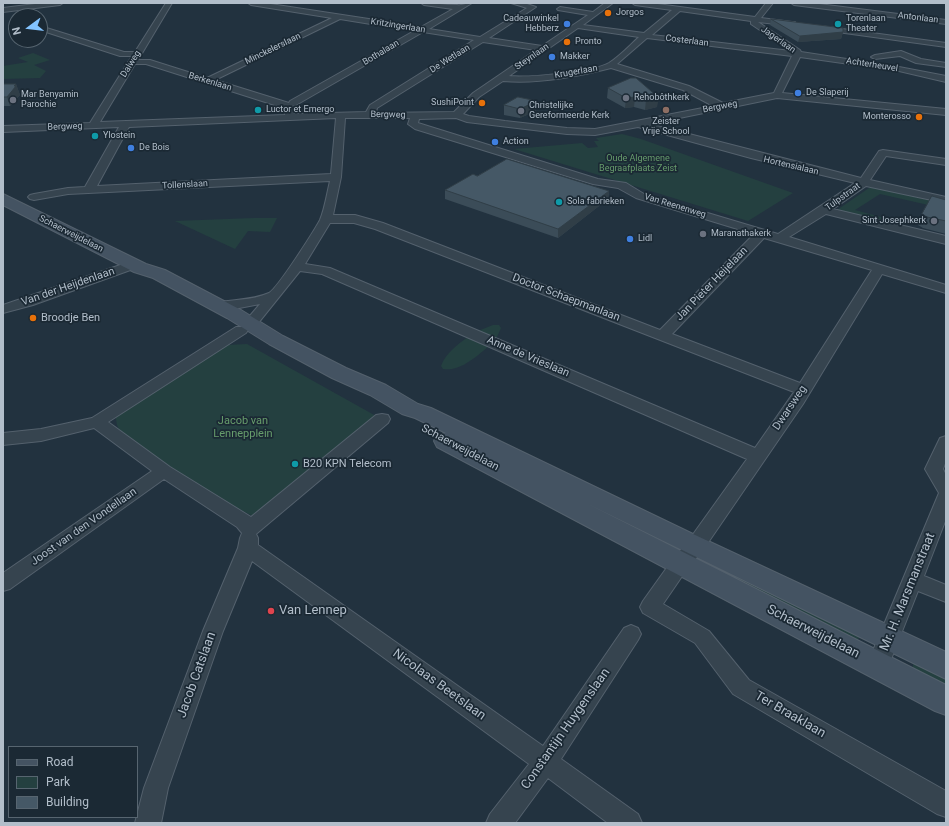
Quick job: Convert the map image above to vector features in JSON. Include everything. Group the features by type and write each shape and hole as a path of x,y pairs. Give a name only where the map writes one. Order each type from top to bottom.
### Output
{"street":[{"path":"3,10 60,3"},
{"name":"Dalweg","path":"93,126 169,3"},
{"name":"Kritzingerlaan","path":"252,3 544,49"},
{"path":"424,3 460,8"},
{"name":"Bothalaan","path":"290,110 469,3"},
{"name":"De Wetlaan","path":"370,115 373,107 534,7 514,3"},
{"name":"Steynlaan","path":"457,115 476,95 610,3"},
{"path":"635,3 801,26"},
{"name":"Jagerlaan","path":"770,3 754,22 798,51 773,96"},
{"name":"Antonlaan","path":"794,3 898,12 946,22"},
{"path":"560,9 594,14"},
{"name":"Krugerlaan","path":"502,78 520,80 565,75 581,73 611,65 678,9"},
{"path":"889,31 898,12"},
{"name":"Minckelerslaan","path":"207,81 339,17"},
{"name":"Costerlaan","path":"577,26 694,43 797,54"},
{"path":"816,28 889,31 946,45"},
{"path":"48,31 123,54 138,54"},
{"path":"875,57 901,53 919,61 946,65"},
{"name":"Achterheuvel","path":"797,54 899,69 946,79"},
{"name":"Berkenlaan","path":"132,62 147,62 290,110 320,110"},
{"path":"611,65 686,88 723,107"},
{"name":"Bergweg","path":"3,129 126,124 290,110 342,115 457,115 474,120 580,132 607,131 773,96 801,97 946,112"},
{"path":"3,439 41,435 97,422 245,327 276,294 297,267 326,219 336,178 342,115"},
{"name":"Van Reenenweg","path":"415,115 414,124 418,127 597,182 606,182 629,189 640,196 946,289"},
{"path":"89,190 126,124"},
{"name":"Hortensialaan","path":"638,124 759,158 863,183 946,200"},
{"name":"Tulpstraat","path":"780,238 863,183 883,153 946,162"},
{"name":"Tollenslaan","path":"34,197 68,191 336,178"},
{"name":"Schaerweijdelaan","path":"3,199 136,266 159,274 219,306 245,327 305,367 372,402 391,410 680,564 946,701"},
{"path":"824,210 946,240"},
{"name":"Doctor Schaepmanlaan","path":"326,219 355,219 379,226 803,390"},
{"name":"Jan Pieter Heijelaan","path":"662,336 762,233"},
{"name":"Schaerweijdelaan","path":"136,266 153,279 245,327 276,340 339,373 378,390 410,409 946,666"},
{"name":"Van der Heijdenlaan","path":"3,309 136,266"},
{"name":"Anne de Vrieslaan","path":"297,267 325,271 757,456"},
{"name":"Dwarsweg","path":"696,545 803,390 880,269"},
{"path":"219,306 240,306 259,301 276,294"},
{"path":"97,422 164,472 244,522 249,538 382,419"},
{"path":"946,442 934,469 946,491"},
{"name":"Joost van den Vondellaan","path":"3,583 164,472"},
{"name":"Mr. H. Marsmanstraat","path":"878,665 946,496"},
{"name":"Nicolaas Beetslaan","path":"249,538 403,658 629,823"},
{"name":"Jacob Catslaan","path":"148,823 156,788 210,638 249,538"},
{"path":"680,564 696,545"},
{"name":"Ter Braaklaan","path":"680,564 650,607 702,637 741,687 946,805"},
{"path":"913,580 946,594"},
{"name":"Constantijn Huygenslaan","path":"499,823 545,763 632,634"}],"green space":[{"path":"33,53 50,60 34,65 46,71 40,78 3,79 3,66 28,62 18,58"},
{"name":"Oude Algemene Begraafplaats Zeist","path":"622,134 641,139 793,193 748,221 514,149 582,143 588,148 598,147 594,141 599,141 596,138"},
{"path":"869,188 877,188 946,204 946,209 880,194 855,210 903,223 902,228 837,210"},
{"path":"277,218 270,232 248,231 235,249 175,221"},
{"path":"493,325 499,325 501,328 496,339 478,331"},
{"path":"468,337 489,346 462,366 443,369 441,366 449,353"},
{"name":"Jacob van Lennepplein","path":"247,344 376,416 253,516 211,496 121,433 117,425 115,413 228,345"},
{"path":"717,563 861,632 855,647 709,576"},
{"path":"915,656 946,672 946,693 911,675"}],"building":[{"path":"771,19 843,28 843,32 800,36"},
{"path":"631,78 636,78 659,98 646,100 635,97 626,98 608,88"},
{"path":"3,84 16,84 7,97 3,97"},
{"path":"518,97 537,101 520,109 504,105"},
{"name":"Sola fabrieken","path":"507,159 609,191 558,229 445,190 473,174 477,176"},
{"path":"932,196 946,200 946,221 927,217 922,214"}],"place":[{"name":"Jorgos","path":"608,13"},
{"name":"Cadeauwinkel Hebberz","path":"567,24"},
{"name":"Torenlaan Theater","path":"838,24"},
{"name":"Pronto","path":"567,42"},
{"name":"Makker","path":"552,57"},
{"name":"De Slaperij","path":"798,93"},
{"name":"Rehobôthkerk","path":"626,98"},
{"name":"Mar Benyamin Parochie","path":"13,100"},
{"name":"SushiPoint","path":"482,103"},
{"name":"Luctor et Emergo","path":"258,110"},
{"name":"Zeister Vrije School","path":"666,110"},
{"name":"Christelijke Gereformeerde Kerk","path":"521,111"},
{"name":"Monterosso","path":"919,117"},
{"name":"Ylostein","path":"95,136"},
{"name":"Action","path":"495,142"},
{"name":"De Bois","path":"131,148"},
{"name":"Sola fabrieken","path":"559,202"},
{"name":"Sint Josephkerk","path":"934,221"},
{"name":"Maranathakerk","path":"703,234"},
{"name":"Lidl","path":"630,239"},
{"name":"Broodje Ben","path":"33,318"},
{"name":"B20 KPN Telecom","path":"295,464"},
{"name":"Van Lennep","path":"271,611"}]}
